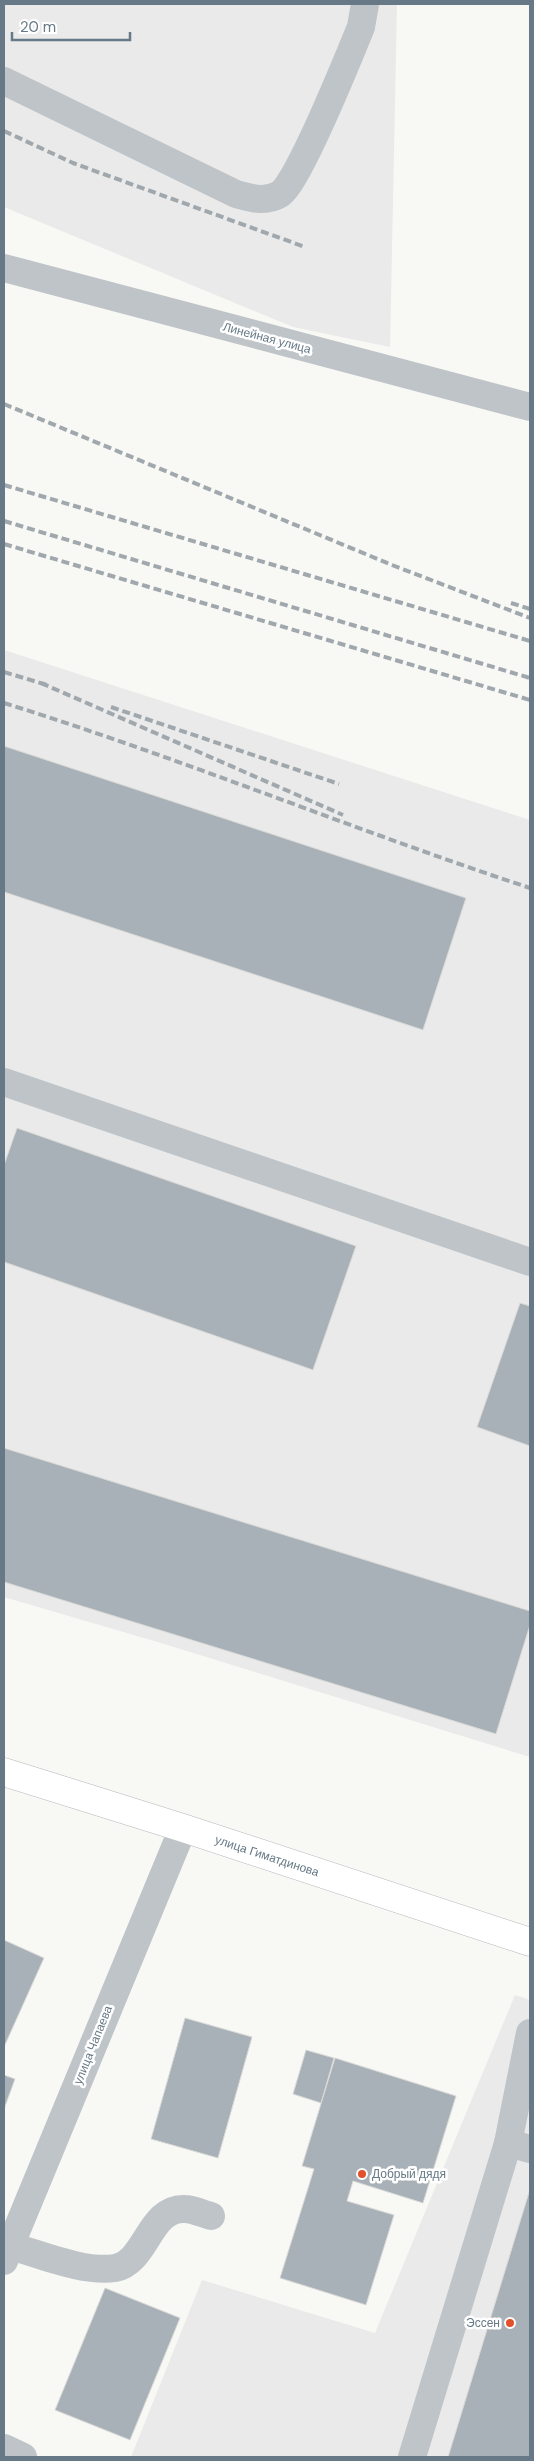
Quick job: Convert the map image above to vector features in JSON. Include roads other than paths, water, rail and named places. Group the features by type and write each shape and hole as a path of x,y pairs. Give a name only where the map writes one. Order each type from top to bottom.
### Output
{"main road":[{"name":"улица Гиматдинова","path":"4,1772 183,1828 530,1942"}],"street":[{"path":"4,81 236,194 259,201 281,194 297,172 361,27 365,4"},
{"name":"Линейная улица","path":"4,268 530,407"},
{"path":"4,1082 530,1262"},
{"name":"улица Чапаева","path":"7,2253 183,1828"},
{"path":"412,2457 519,2146 530,2033"},
{"path":"7,2253 85,2267 115,2268 134,2258 157,2223 169,2214 184,2208 211,2216"},
{"path":"4,2448 23,2457"}],"railway":[{"path":"4,131 73,163 305,247"},
{"path":"4,404 392,565 530,618"},
{"path":"4,485 530,641"},
{"path":"4,521 530,678"},
{"path":"4,544 530,700"},
{"path":"511,603 530,609"},
{"path":"4,672 47,685"},
{"path":"41,683 343,815"},
{"path":"4,703 202,770 464,866 530,888"},
{"path":"111,707 339,784"}],"place":[{"name":"Добрый дядя","path":"362,2174"},
{"name":"Эссен","path":"510,2323"}]}
